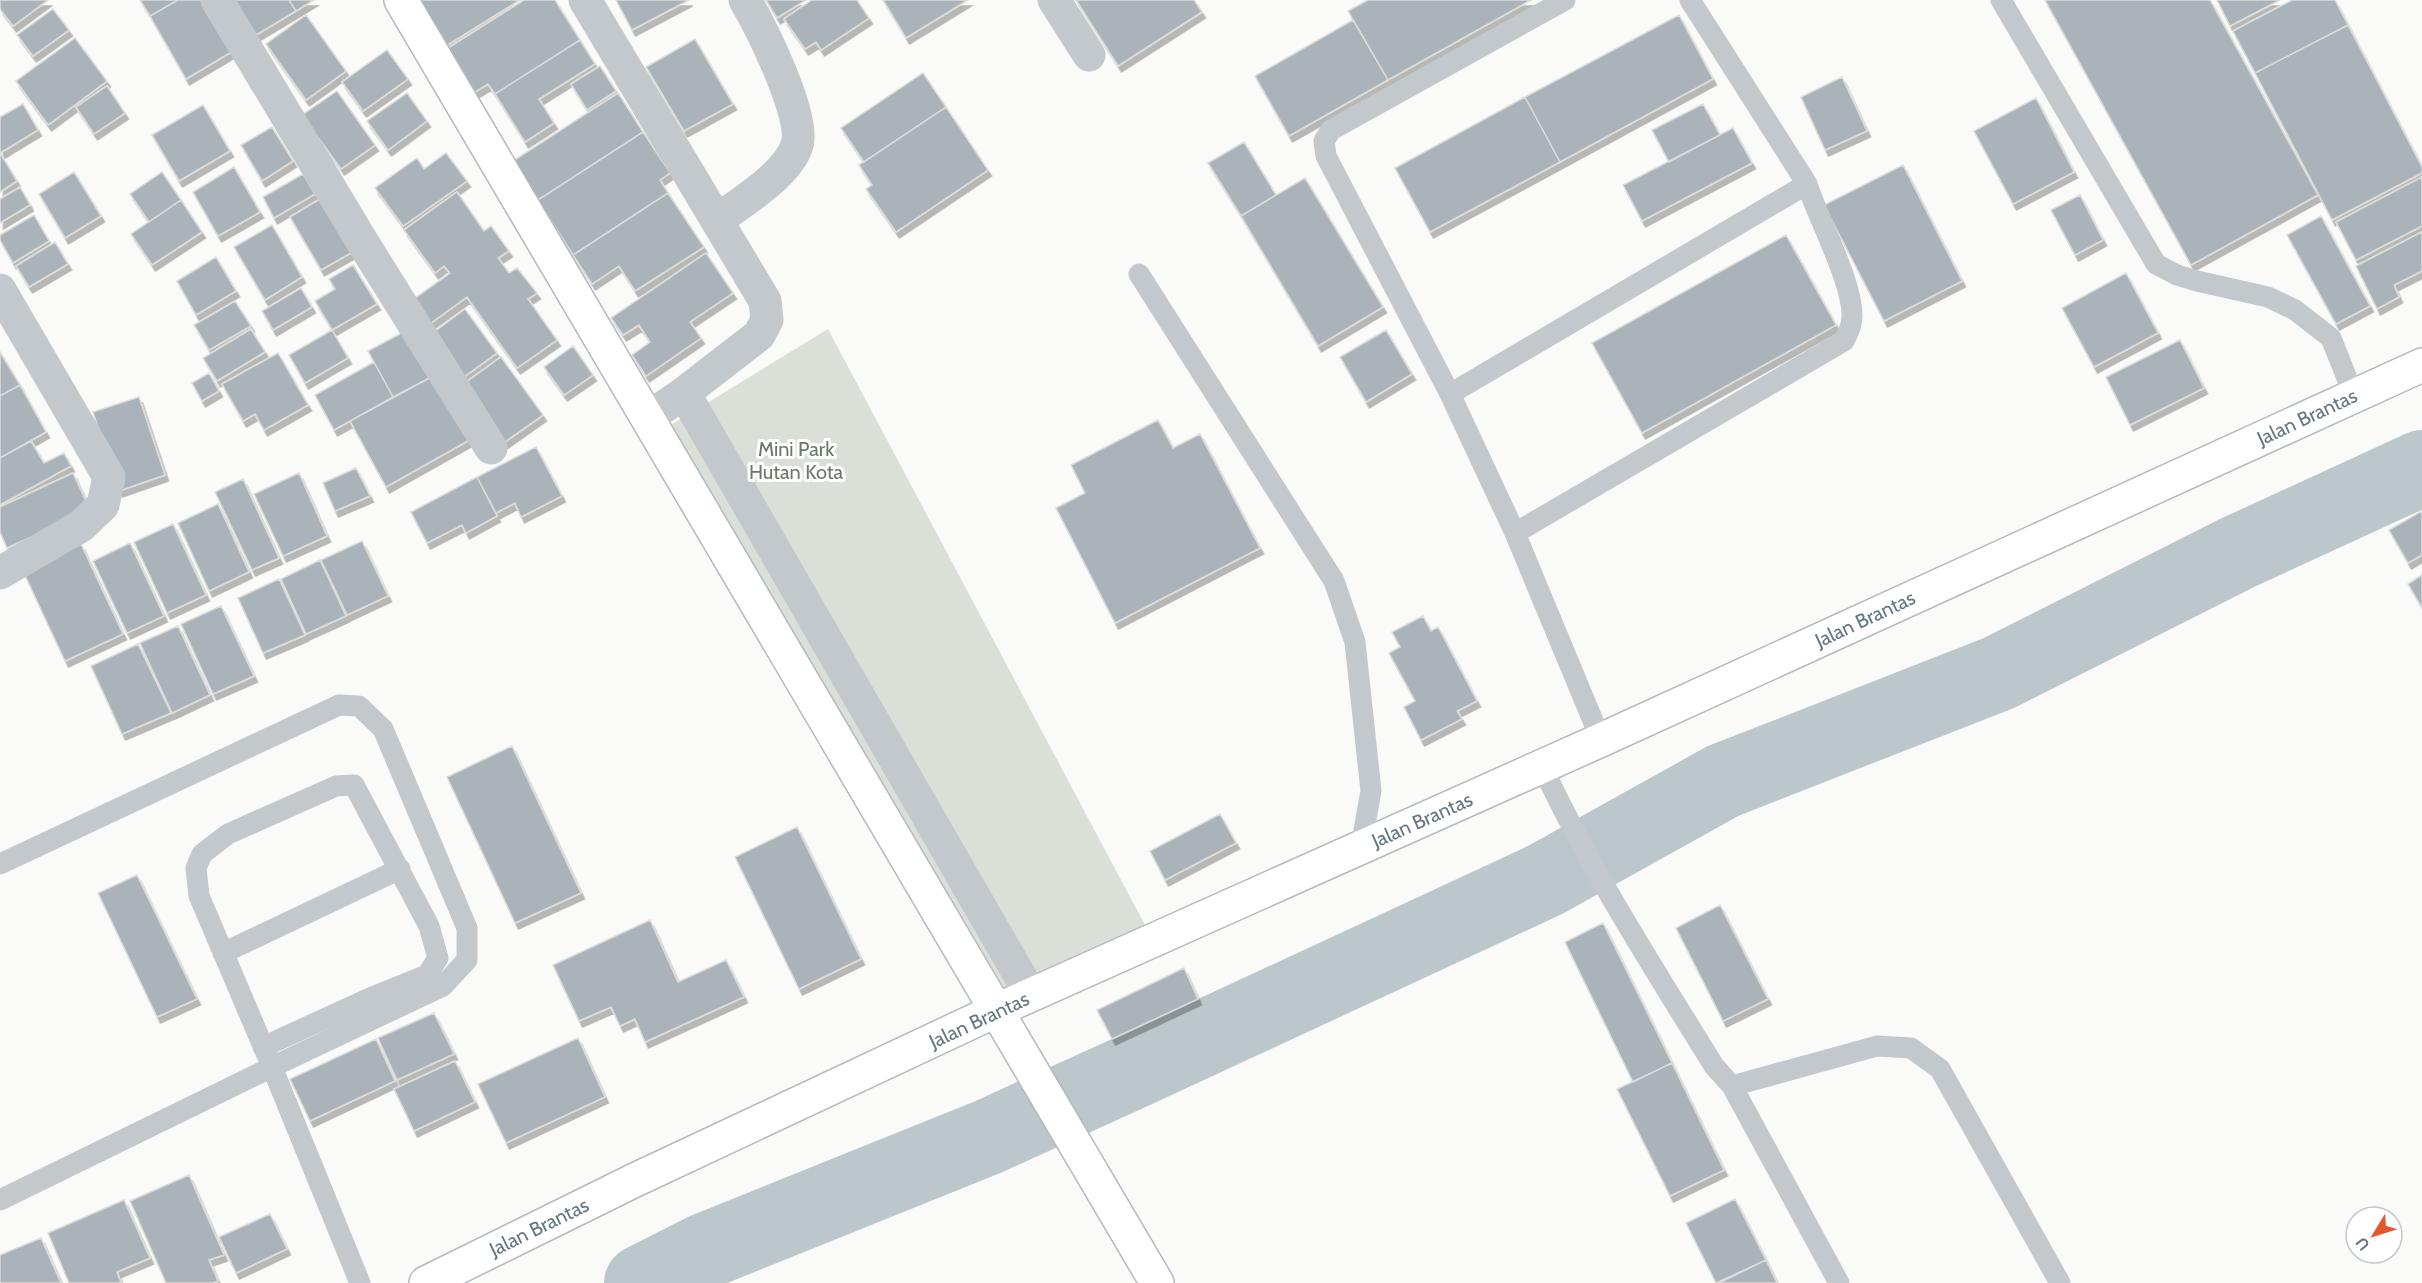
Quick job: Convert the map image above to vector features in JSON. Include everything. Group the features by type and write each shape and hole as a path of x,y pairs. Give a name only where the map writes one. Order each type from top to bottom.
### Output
{"main road":[{"path":"401,0 649,417 1020,1054 1157,1283"},
{"name":"Jalan Brantas","path":"426,1283 635,1180 995,1011 1601,740 2422,365"}],"street":[{"path":"217,0 363,243 491,448"},
{"path":"585,0 765,301 767,320 759,335 649,417"},
{"path":"717,220 779,174 797,145 795,113 764,33 745,0"},
{"path":"1054,0 1089,54"},
{"path":"0,290 109,477 103,505 81,526 0,573"},
{"path":"684,393 1031,995"}],"lane":[{"path":"1565,0 1331,130 1324,141 1326,156 1450,394 1515,533 1601,740"},
{"path":"1515,533 1844,341 1852,323 1848,285 1807,184 1690,0"},
{"path":"2001,0 2156,264 2177,275 2197,281 2268,297 2295,310 2331,338 2354,396"},
{"path":"1450,394 1807,184"},
{"path":"1139,274 1334,581 1355,642 1371,792 1361,847"},
{"path":"0,864 339,705 359,706 383,729 467,928 467,960 443,986 0,1200"},
{"path":"1542,766 1567,819 1608,894 1714,1066 1732,1086 1839,1283"},
{"path":"263,1047 370,998 427,975 438,958 429,926 354,785 336,786 228,834 202,854 196,868 199,896 360,1283"},
{"path":"223,953 400,869"},
{"path":"370,998 381,1016"},
{"path":"1732,1086 1877,1046 1911,1048 1940,1069 2060,1283"}],"green space":[{"name":"Mini Park Hutan Kota","path":"828,329 1146,927 1002,994 671,425"}],"building":[{"path":"0,0 48,0 13,26 0,9"},
{"path":"140,0 178,0 150,16"},
{"path":"178,0 203,0 233,51 186,79 150,16"},
{"path":"229,0 289,0 296,11 251,38"},
{"path":"289,0 314,0 296,11"},
{"path":"417,0 520,0 446,46"},
{"path":"524,0 555,0 580,40 495,94 488,84 472,94 445,50"},
{"path":"616,0 689,0 632,30"},
{"path":"766,0 806,0 777,18"},
{"path":"812,0 857,0 869,18 821,50 816,42 805,49 784,19"},
{"path":"883,0 968,0 906,38"},
{"path":"1076,0 1194,0 1202,12 1118,66"},
{"path":"1368,0 1531,0 1388,80 1348,11"},
{"path":"2045,0 2210,0 2318,195 2191,265"},
{"path":"2217,0 2280,0 2230,26"},
{"path":"2292,0 2335,0 2348,25 2255,73 2233,31"},
{"path":"53,9 69,30 33,56 17,35"},
{"path":"306,15 346,71 306,100 266,44"},
{"path":"1679,15 1713,79 1560,162 1525,97"},
{"path":"1353,20 1388,80 1289,136 1255,76"},
{"path":"2348,25 2422,167 2422,173 2332,220 2255,73"},
{"path":"75,38 107,81 48,125 16,81"},
{"path":"695,39 733,104 684,131 646,67"},
{"path":"580,40 595,64 539,99 554,123 525,142 495,94"},
{"path":"387,50 408,79 363,111 342,82"},
{"path":"600,66 616,91 587,110 571,84"},
{"path":"923,73 946,107 864,162 841,128"},
{"path":"1842,77 1867,131 1825,150 1801,97"},
{"path":"107,86 125,113 94,134 76,107"},
{"path":"337,91 375,145 341,169 302,115"},
{"path":"407,93 427,121 388,150 367,121"},
{"path":"618,93 643,132 538,200 513,161"},
{"path":"1525,97 1560,162 1430,232 1395,168"},
{"path":"2036,98 2074,172 2013,204 1974,131"},
{"path":"23,104 38,130 0,153 0,117"},
{"path":"1703,104 1720,135 1669,162 1652,130"},
{"path":"203,105 230,151 179,181 152,135"},
{"path":"946,107 988,170 896,232 866,189 872,185 859,165"},
{"path":"272,127 293,161 262,181 241,145"},
{"path":"1733,128 1752,163 1642,221 1623,185"},
{"path":"643,132 670,173 660,180 668,193 573,255 538,200"},
{"path":"1244,142 1276,195 1241,216 1208,163"},
{"path":"0,153 17,181 0,192"},
{"path":"446,153 467,181 403,226 375,188 417,158 424,169"},
{"path":"1903,165 1962,281 1884,321 1824,205"},
{"path":"234,167 260,212 218,236 193,192"},
{"path":"74,172 101,216 65,238 39,194"},
{"path":"162,172 181,200 149,222 130,194"},
{"path":"303,174 315,194 274,218 263,197"},
{"path":"2422,177 2422,226 2356,260 2336,222"},
{"path":"1305,178 1383,307 1318,346 1241,216"},
{"path":"20,187 30,205 0,223 0,199"},
{"path":"457,192 484,231 491,226 509,251 498,258 509,273 517,268 537,293 528,299 557,340 517,368 467,297 424,328 407,304 450,273 444,266 435,273 404,230"},
{"path":"668,193 704,247 635,291 619,266 592,284 573,255"},
{"path":"2080,195 2103,240 2075,255 2051,210"},
{"path":"320,199 351,253 321,270 290,217"},
{"path":"181,200 202,232 152,265 131,234"},
{"path":"34,215 49,241 13,263 0,240 0,235"},
{"path":"2321,216 2370,306 2336,324 2287,235"},
{"path":"272,225 302,277 265,300 234,247"},
{"path":"2422,232 2422,271 2394,285 2399,297 2377,309 2356,266"},
{"path":"1786,235 1836,325 1642,433 1592,343"},
{"path":"55,242 68,264 29,287 16,266"},
{"path":"706,253 733,293 690,322 701,338 646,376 632,355 650,342 639,325 623,335 611,318"},
{"path":"216,257 236,291 196,315 177,281"},
{"path":"353,265 377,304 332,330 315,301 335,289 329,279"},
{"path":"2126,273 2158,333 2094,367 2062,308"},
{"path":"301,288 312,307 273,330 262,311"},
{"path":"235,301 251,326 209,350 194,325"},
{"path":"465,309 497,353 461,379 429,336"},
{"path":"411,328 437,374 393,397 368,351"},
{"path":"251,329 265,352 217,381 203,358"},
{"path":"332,330 348,358 305,383 289,355"},
{"path":"1386,330 1412,374 1366,402 1340,357"},
{"path":"2180,340 2204,388 2130,425 2106,377"},
{"path":"573,346 593,375 564,395 544,367"},
{"path":"0,352 20,385 0,396"},
{"path":"278,353 308,405 264,430 255,414 243,421 222,384"},
{"path":"501,357 543,415 502,444 461,386"},
{"path":"374,362 393,397 334,430 315,395"},
{"path":"209,373 219,391 202,401 192,383"},
{"path":"437,374 473,438 386,487 350,421"},
{"path":"20,385 46,432 0,458 0,396"},
{"path":"139,397 165,475 119,491 93,412"},
{"path":"1158,420 1173,448 1200,434 1260,548 1115,623 1056,508 1085,493 1071,465"},
{"path":"31,441 44,463 64,453 71,466 0,505 0,458"},
{"path":"536,447 562,496 521,517 515,503 496,513 477,477"},
{"path":"356,468 370,496 335,511 323,483"},
{"path":"73,473 90,510 7,548 0,532 0,507"},
{"path":"299,473 327,536 283,556 254,494"},
{"path":"477,477 497,516 466,533 462,525 427,543 411,512"},
{"path":"243,479 279,558 252,570 215,492"},
{"path":"218,504 249,572 209,591 178,523"},
{"path":"2422,511 2422,555 2408,563 2389,530"},
{"path":"173,524 206,595 167,613 134,542"},
{"path":"362,541 388,596 347,615 321,560"},
{"path":"130,543 164,616 127,633 93,561"},
{"path":"81,544 123,634 65,661 23,571"},
{"path":"320,560 346,616 306,634 281,579"},
{"path":"2422,575 2422,608 2408,584"},
{"path":"279,579 305,635 263,653 238,598"},
{"path":"221,606 254,676 213,694 181,624"},
{"path":"1423,616 1431,631 1438,627 1477,701 1457,711 1462,719 1421,740 1404,707 1415,701 1389,653 1400,647 1392,632"},
{"path":"178,626 210,695 172,713 140,643"},
{"path":"138,644 171,713 122,734 91,666"},
{"path":"512,746 581,893 515,923 447,777"},
{"path":"1220,814 1236,843 1165,880 1150,851"},
{"path":"797,827 861,959 799,989 735,857"},
{"path":"137,875 197,999 157,1017 98,893"},
{"path":"1720,905 1768,999 1723,1021 1676,928"},
{"path":"650,920 678,982 726,960 744,997 645,1042 635,1019 620,1026 611,1007 579,1021 553,965"},
{"path":"1603,923 1672,1063 1633,1082 1565,942"},
{"path":"1184,968 1198,999 1112,1039 1097,1010"},
{"path":"434,1013 454,1054 397,1080 378,1038"},
{"path":"578,1038 605,1097 506,1143 478,1084"},
{"path":"376,1039 395,1081 310,1121 290,1079"},
{"path":"455,1061 475,1102 414,1131 394,1089"},
{"path":"1672,1063 1724,1170 1670,1196 1617,1089"},
{"path":"189,1175 224,1255 209,1260 218,1281 213,1283 166,1283 130,1201"},
{"path":"1735,1199 1766,1260 1716,1283 1686,1223"},
{"path":"124,1200 150,1258 117,1272 121,1283 69,1283 48,1233"},
{"path":"270,1214 287,1249 236,1273 219,1237"},
{"path":"41,1238 61,1283 0,1283 0,1255"},
{"path":"1766,1260 1777,1283 1719,1283"}],"waterway":[{"path":"642,1283 705,1251 988,1137 1131,1072 1545,880 1723,781 1999,673 2237,553 2422,468"}]}
